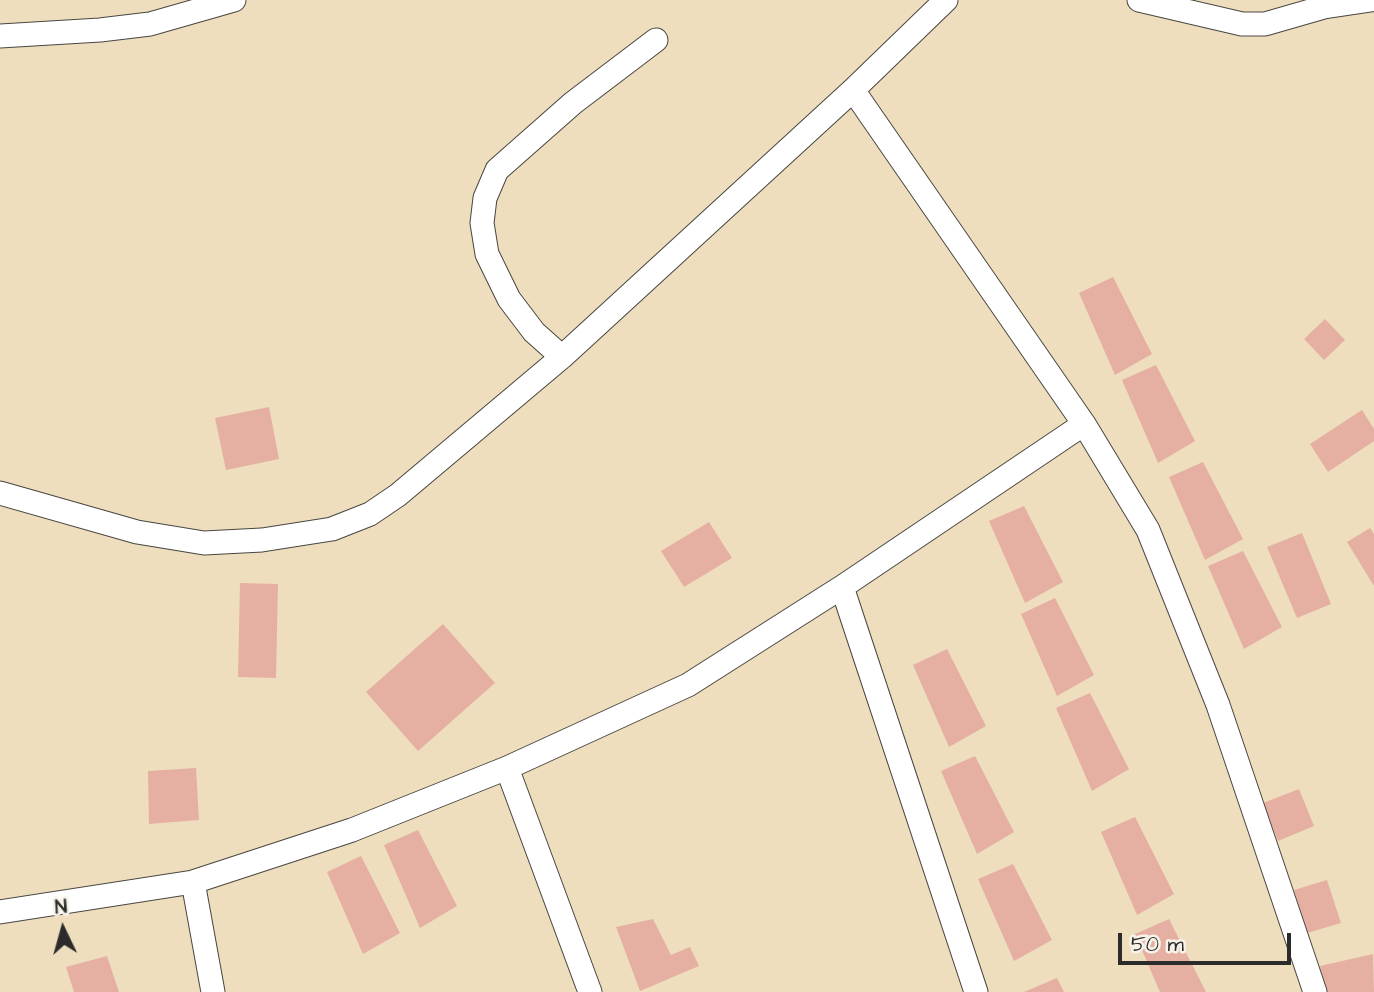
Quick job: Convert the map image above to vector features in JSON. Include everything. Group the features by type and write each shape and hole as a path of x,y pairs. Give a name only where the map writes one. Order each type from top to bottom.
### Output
{"street":[{"path":"0,36 150,24 234,0"},
{"path":"0,493 137,532 204,543 262,540 332,529 370,514 398,495 562,357 853,90 946,0"},
{"path":"1139,0 1242,24 1265,24 1324,7 1371,0"},
{"path":"562,357 534,332 509,299 487,254 482,223 485,198 497,170 573,103 656,40"},
{"path":"853,90 1084,424 1148,530 1218,705 1315,992"},
{"path":"0,912 193,882 352,830 507,768 688,685 842,587 1084,424"},
{"path":"842,587 976,992"},
{"path":"507,768 590,992"},
{"path":"193,882 213,992"}],"building":[{"path":"1113,277 1152,354 1115,375 1079,293"},
{"path":"1325,319 1345,340 1324,360 1304,339"},
{"path":"1156,365 1195,441 1158,463 1122,380"},
{"path":"269,407 279,459 226,470 215,418"},
{"path":"1362,410 1374,429 1374,441 1328,472 1310,444"},
{"path":"1203,462 1243,539 1205,560 1169,477"},
{"path":"1024,506 1063,582 1025,603 989,521"},
{"path":"709,522 732,558 684,587 661,551"},
{"path":"1370,528 1374,534 1374,586 1347,542"},
{"path":"1302,533 1331,604 1297,618 1267,547"},
{"path":"1243,551 1282,627 1244,649 1208,566"},
{"path":"240,583 278,584 276,678 238,677"},
{"path":"1055,598 1094,675 1057,696 1021,614"},
{"path":"443,624 495,683 418,751 366,692"},
{"path":"947,649 986,726 949,747 913,665"},
{"path":"1090,693 1129,769 1092,791 1056,708"},
{"path":"975,756 1014,832 977,854 941,771"},
{"path":"196,768 199,820 149,824 148,771"},
{"path":"1299,789 1314,826 1278,841 1263,803"},
{"path":"1135,817 1174,894 1137,915 1101,832"},
{"path":"418,830 457,906 420,928 384,845"},
{"path":"361,856 400,933 363,954 327,872"},
{"path":"1013,864 1052,940 1014,961 978,879"},
{"path":"1327,880 1341,923 1307,933 1294,890"},
{"path":"653,919 671,955 690,947 699,966 640,991 616,927"},
{"path":"1169,919 1206,992 1160,992 1135,934"},
{"path":"1373,954 1374,992 1326,992 1320,966"},
{"path":"107,956 119,992 74,992 66,967"},
{"path":"1057,978 1064,992 1024,992"}]}
